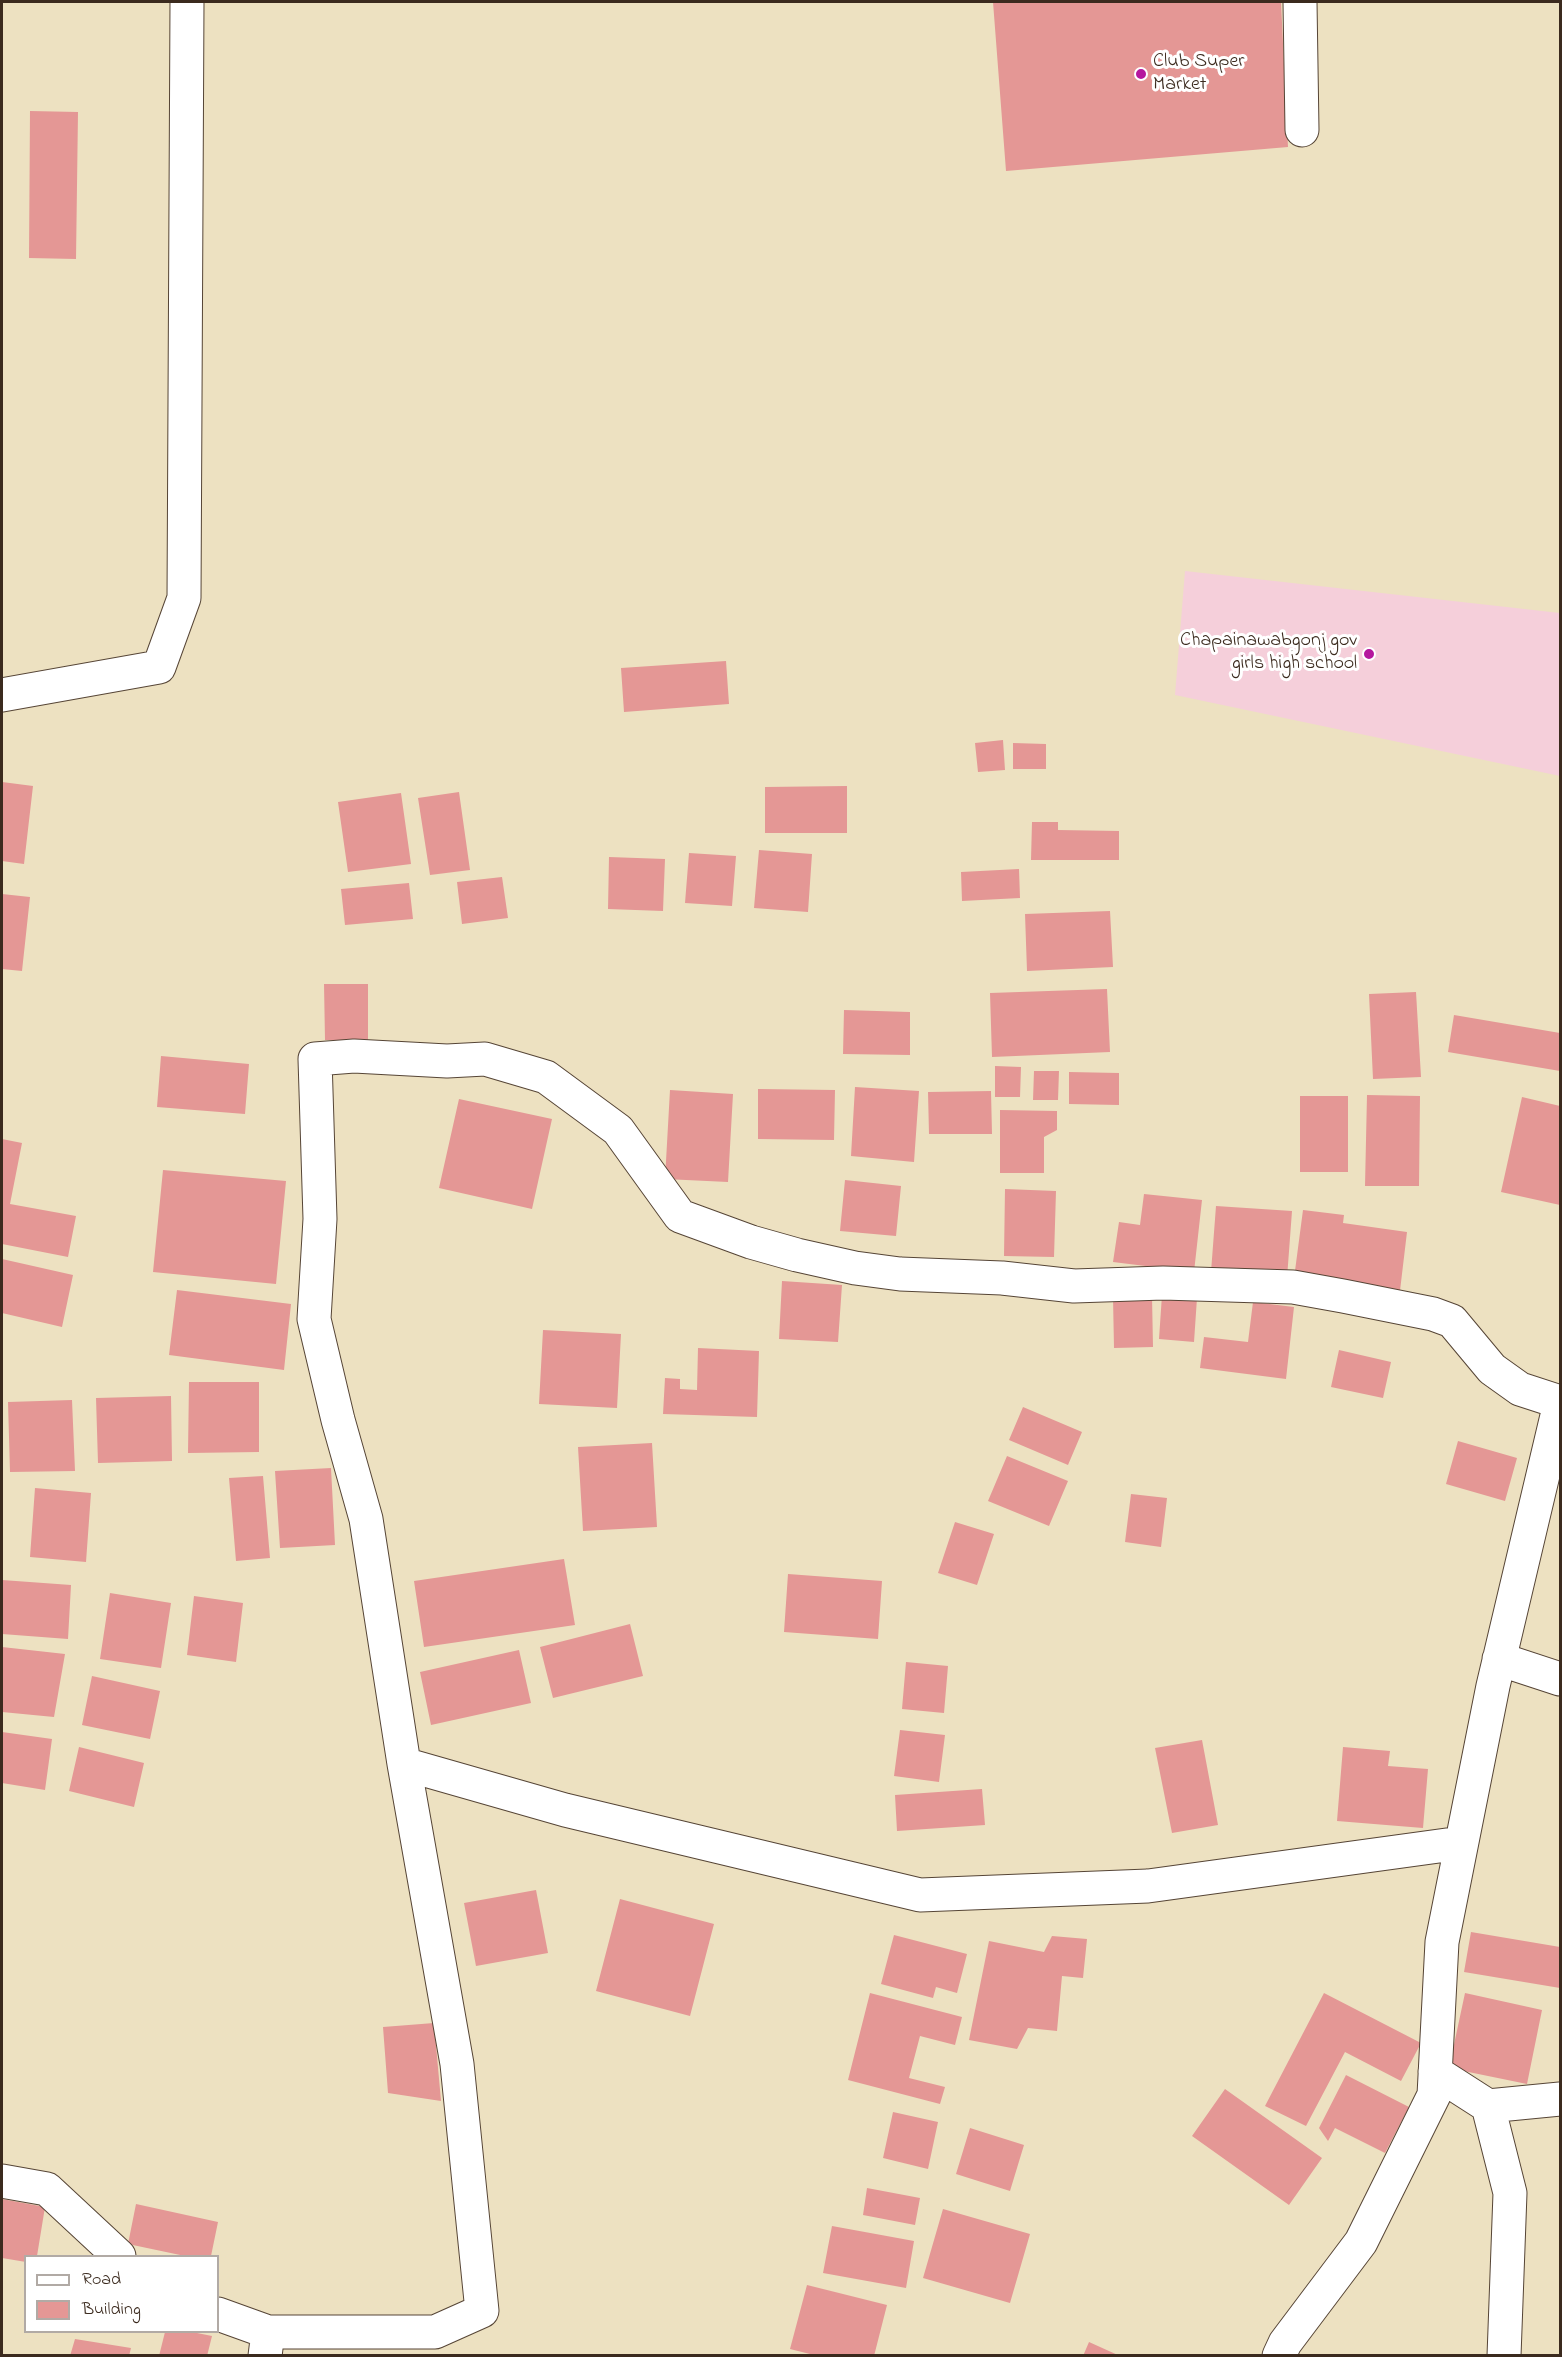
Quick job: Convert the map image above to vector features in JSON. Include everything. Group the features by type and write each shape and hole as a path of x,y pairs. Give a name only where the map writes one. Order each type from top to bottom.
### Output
{"street":[{"path":"2,695 159,667 184,598 187,2"},
{"path":"1300,2 1302,130"},
{"path":"219,2315 266,2343 435,2332 482,2311 457,2064 404,1764 366,1519 338,1420 314,1319 320,1219 315,1059 354,1056 447,1061 485,1059 546,1077 618,1130 680,1216 751,1242 797,1256 900,1274 1002,1278 1074,1286 1163,1283 1293,1287 1343,1296 1433,1314 1452,1321 1492,1369 1520,1389 1560,1403 1499,1659 1442,1942 1434,2095 1361,2242 1285,2343 1279,2355"},
{"path":"1499,1659 1560,1679"},
{"path":"404,1764 565,1810 920,1895 1148,1886 1461,1843"},
{"path":"1435,2072 1488,2106 1560,2098"},
{"path":"1488,2106 1510,2193 1504,2355"},
{"path":"2,2181 46,2189 118,2255"}],"shaded area":[{"name":"Chapainawabgonj gov girls high school","path":"1185,571 1560,613 1560,776 1175,695"}],"building":[{"name":"Club Super Market","path":"993,2 1281,2 1288,147 1006,171"},
{"path":"30,111 78,112 76,259 29,258"},
{"path":"726,661 729,704 624,712 621,668"},
{"path":"1003,740 1005,770 978,772 975,743"},
{"path":"1013,743 1046,744 1046,769 1013,769"},
{"path":"2,782 33,786 24,864 2,861"},
{"path":"847,786 847,833 765,833 765,787"},
{"path":"459,792 470,870 430,875 418,798"},
{"path":"401,793 411,864 348,872 338,802"},
{"path":"1032,822 1058,822 1058,830 1119,831 1119,860 1031,860"},
{"path":"759,850 812,854 808,912 754,908"},
{"path":"689,853 736,856 732,906 685,903"},
{"path":"609,857 665,859 663,911 608,909"},
{"path":"1019,869 1020,898 962,901 961,872"},
{"path":"502,877 508,918 462,924 457,882"},
{"path":"409,883 413,919 345,925 341,889"},
{"path":"2,894 30,897 22,971 2,969"},
{"path":"1110,911 1113,967 1027,971 1025,914"},
{"path":"324,984 368,984 368,1040 325,1040"},
{"path":"1107,989 1110,1052 992,1057 990,993"},
{"path":"1416,992 1421,1077 1373,1079 1369,994"},
{"path":"844,1010 910,1012 910,1055 843,1054"},
{"path":"1454,1015 1560,1033 1560,1071 1448,1052"},
{"path":"161,1056 249,1064 245,1114 157,1107"},
{"path":"995,1066 1021,1067 1020,1097 995,1097"},
{"path":"1034,1071 1059,1071 1058,1100 1033,1100"},
{"path":"1069,1072 1119,1073 1119,1105 1069,1104"},
{"path":"855,1087 919,1091 914,1162 851,1156"},
{"path":"758,1089 835,1090 834,1140 758,1139"},
{"path":"670,1090 733,1094 728,1182 665,1179"},
{"path":"991,1091 992,1134 929,1134 928,1092"},
{"path":"1367,1095 1420,1096 1419,1186 1365,1186"},
{"path":"1300,1096 1348,1096 1348,1172 1300,1172"},
{"path":"1522,1097 1560,1106 1560,1205 1501,1192"},
{"path":"459,1099 552,1119 532,1209 439,1188"},
{"path":"1000,1110 1057,1111 1057,1130 1044,1137 1044,1173 1000,1173"},
{"path":"2,1139 22,1143 10,1204 76,1216 68,1257 2,1244"},
{"path":"163,1170 286,1181 276,1284 153,1272"},
{"path":"845,1180 901,1186 896,1236 840,1231"},
{"path":"1005,1189 1056,1191 1054,1257 1004,1256"},
{"path":"1144,1194 1202,1200 1194,1272 1113,1262 1119,1222 1140,1225"},
{"path":"1216,1206 1292,1211 1287,1278 1211,1272"},
{"path":"1303,1210 1344,1215 1343,1223 1407,1232 1399,1299 1293,1286"},
{"path":"2,1259 73,1275 62,1327 2,1313"},
{"path":"782,1281 842,1285 838,1342 779,1339"},
{"path":"177,1290 291,1304 284,1370 169,1355"},
{"path":"1162,1295 1197,1298 1194,1342 1159,1339"},
{"path":"1152,1296 1153,1347 1114,1348 1113,1297"},
{"path":"1253,1302 1294,1307 1286,1379 1200,1368 1204,1337 1248,1342"},
{"path":"543,1330 621,1334 617,1408 539,1404"},
{"path":"698,1348 759,1351 757,1417 663,1414 665,1378 680,1379 680,1389 697,1390"},
{"path":"1339,1350 1391,1362 1383,1398 1331,1387"},
{"path":"189,1382 259,1382 259,1452 188,1453"},
{"path":"171,1396 172,1461 98,1463 96,1398"},
{"path":"72,1400 75,1471 10,1472 8,1402"},
{"path":"1023,1407 1082,1432 1068,1465 1009,1440"},
{"path":"1458,1441 1517,1458 1505,1501 1446,1484"},
{"path":"652,1443 657,1527 583,1531 578,1447"},
{"path":"1007,1456 1068,1481 1049,1526 988,1501"},
{"path":"331,1468 335,1545 280,1548 275,1471"},
{"path":"263,1476 270,1558 236,1561 229,1478"},
{"path":"35,1488 91,1493 86,1562 30,1557"},
{"path":"1131,1494 1167,1498 1161,1547 1125,1542"},
{"path":"955,1522 994,1534 977,1585 938,1573"},
{"path":"564,1559 575,1625 424,1647 414,1581"},
{"path":"788,1574 882,1581 878,1639 784,1632"},
{"path":"2,1580 71,1585 68,1639 2,1634"},
{"path":"110,1593 171,1603 161,1668 100,1659"},
{"path":"194,1596 243,1603 236,1662 187,1655"},
{"path":"630,1624 643,1676 553,1698 540,1647"},
{"path":"2,1647 65,1654 54,1717 2,1712"},
{"path":"519,1650 531,1703 431,1725 420,1672"},
{"path":"906,1662 948,1666 944,1713 902,1709"},
{"path":"92,1676 160,1691 150,1739 82,1725"},
{"path":"900,1730 945,1735 939,1782 894,1776"},
{"path":"2,1732 52,1739 45,1790 2,1783"},
{"path":"1202,1740 1218,1825 1172,1833 1155,1748"},
{"path":"79,1747 144,1763 134,1807 69,1791"},
{"path":"1343,1747 1390,1751 1388,1766 1428,1769 1423,1828 1337,1821"},
{"path":"982,1789 985,1825 897,1831 895,1795"},
{"path":"536,1890 548,1953 476,1966 464,1903"},
{"path":"620,1899 714,1924 690,2016 596,1991"},
{"path":"1471,1932 1560,1947 1560,1988 1464,1972"},
{"path":"894,1935 967,1954 957,1993 936,1987 933,1998 881,1984"},
{"path":"1052,1936 1087,1939 1083,1978 1062,1976 1057,2031 1028,2028 1017,2049 969,2040 989,1941 1044,1952"},
{"path":"870,1993 962,2017 955,2045 920,2036 909,2078 945,2087 940,2104 848,2080"},
{"path":"1324,1993 1421,2043 1401,2081 1345,2052 1306,2126 1265,2106"},
{"path":"1465,1993 1542,2010 1527,2084 1449,2068"},
{"path":"434,2023 441,2101 388,2093 383,2027"},
{"path":"1346,2075 1409,2107 1385,2153 1335,2128 1328,2141 1319,2128"},
{"path":"1225,2089 1322,2158 1289,2205 1192,2136"},
{"path":"893,2112 938,2122 928,2169 883,2158"},
{"path":"970,2128 1024,2145 1010,2191 956,2174"},
{"path":"867,2188 920,2198 915,2225 863,2215"},
{"path":"2,2199 45,2207 37,2255 24,2255 24,2262 2,2258"},
{"path":"136,2204 218,2222 211,2255 180,2255 128,2244"},
{"path":"943,2209 1030,2234 1010,2303 923,2278"},
{"path":"832,2226 914,2241 906,2288 823,2273"},
{"path":"807,2285 887,2305 874,2356 818,2356 790,2349"},
{"path":"165,2333 197,2333 212,2336 207,2356 159,2356"},
{"path":"75,2339 131,2348 129,2356 70,2356"},
{"path":"1089,2342 1120,2356 1083,2356"}],"place":[{"name":"Club Super Market","path":"1141,74"},
{"name":"Chapainawabgonj gov girls high school","path":"1369,654"}]}
